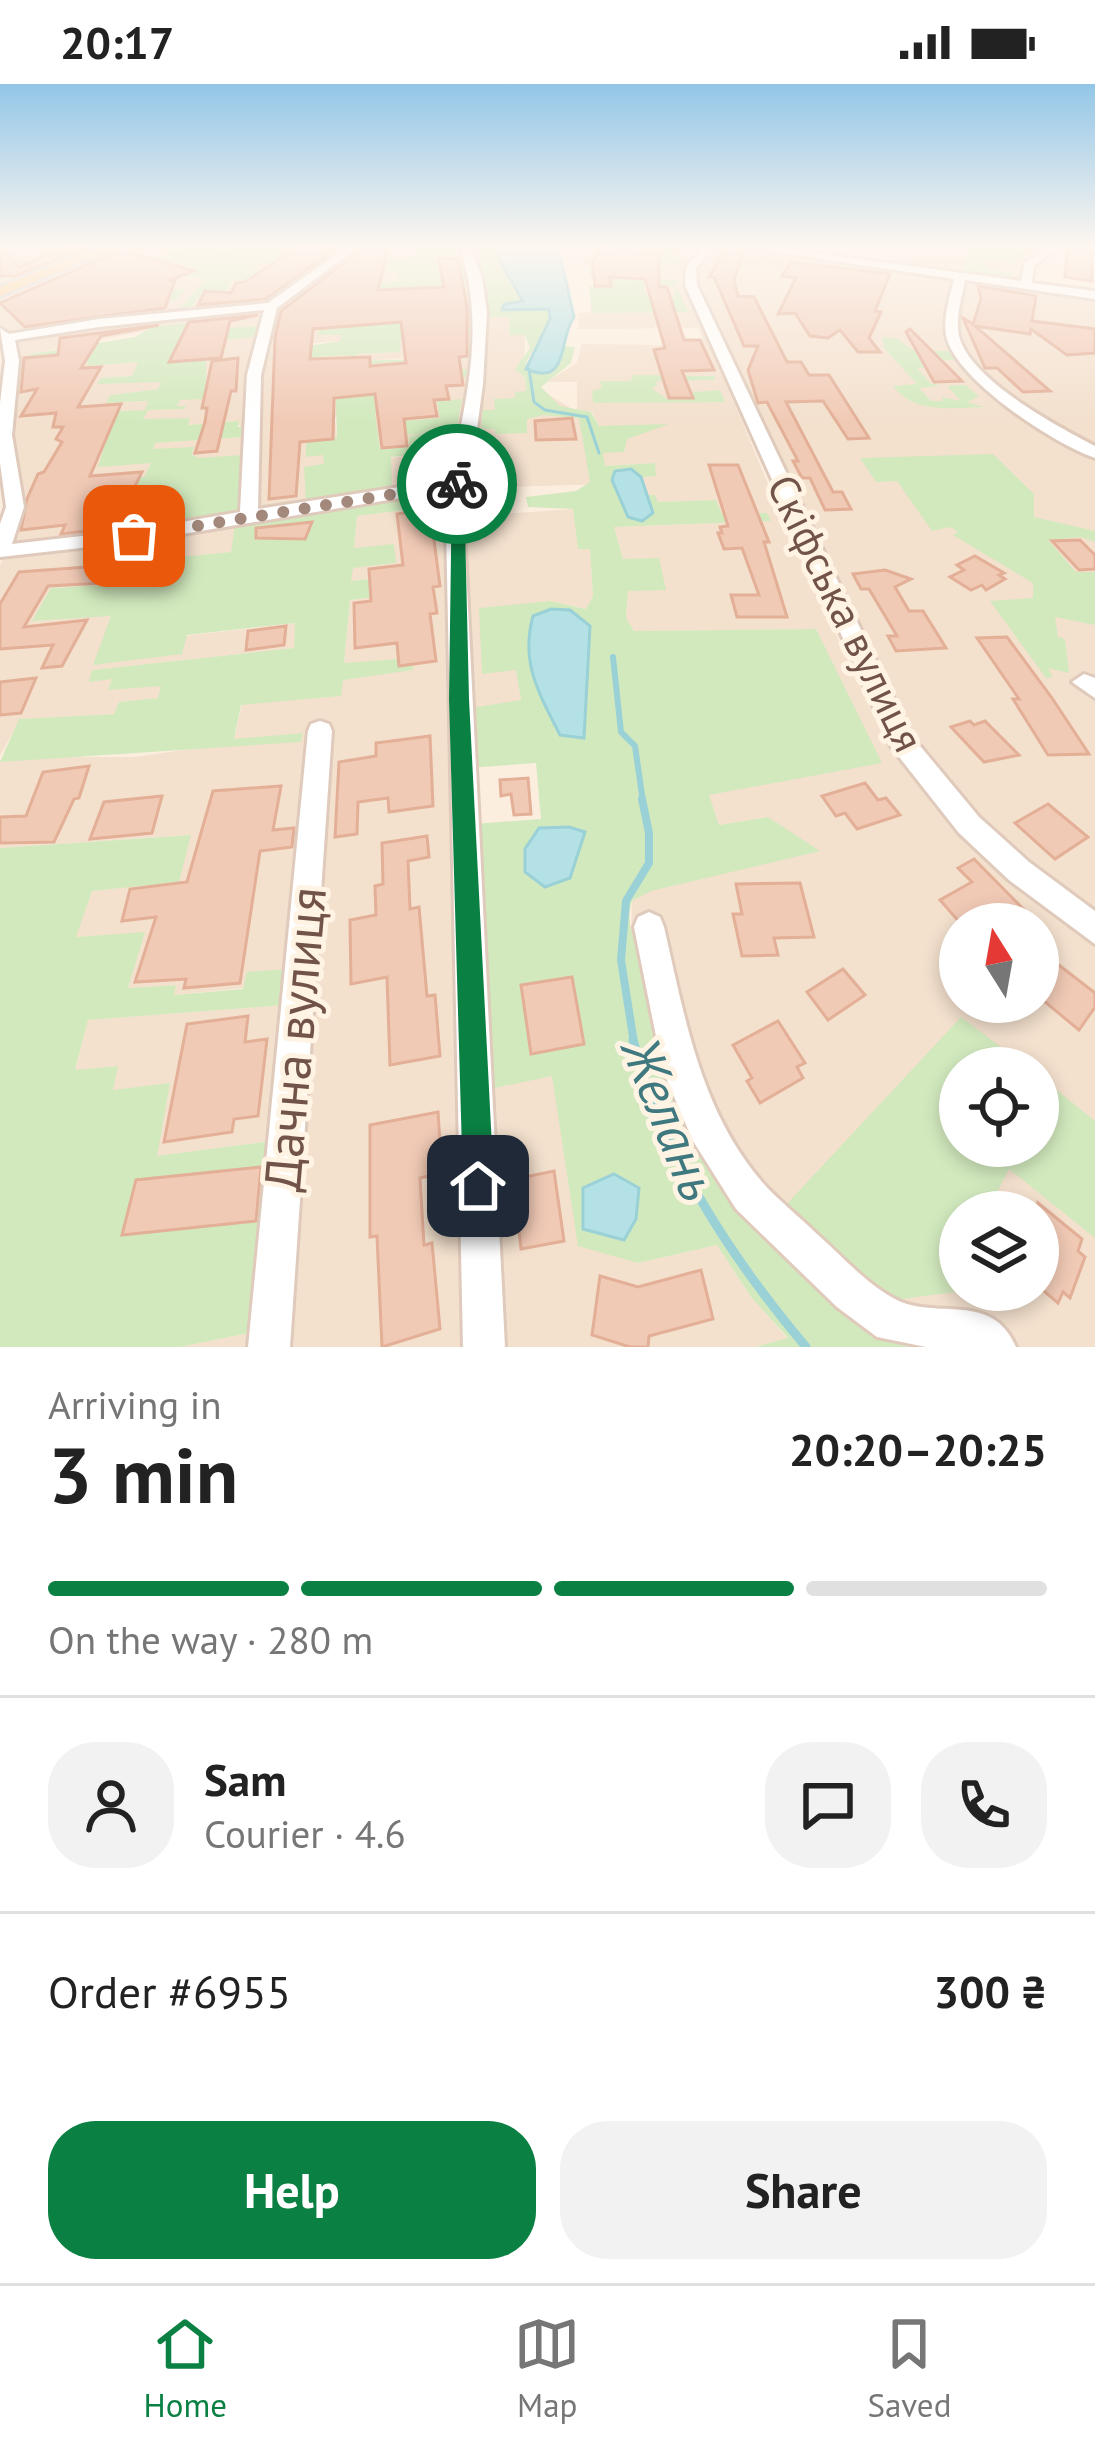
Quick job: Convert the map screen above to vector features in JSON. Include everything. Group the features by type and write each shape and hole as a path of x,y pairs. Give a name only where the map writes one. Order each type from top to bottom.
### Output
{"street":[{"path":"481,305 458,484 460,747 484,1347"},
{"name":"Скіфська вулиця","path":"700,305 901,741 969,825 1018,871 1095,929"},
{"path":"956,305 952,334 960,352 1019,410 1095,453"},
{"path":"249,517 254,375 271,306 3,335 12,382 4,435 15,507 0,551 249,517 458,484"},
{"name":"Дачна вулиця","path":"269,1347 320,731"},
{"path":"649,927 680,1071 706,1128 749,1196 851,1293 892,1322 976,1332 995,1347"}],"shaded area":[{"path":"0,305 51,305 38,311 44,316 79,305 183,305 178,310 190,310 193,305 255,305 23,333 8,332 0,324"},
{"path":"275,305 324,305 341,318 340,328 320,330 342,334 341,341 313,343 288,359 349,355 349,365 377,372 356,365 429,356 356,362 355,354 400,352 400,337 474,333 380,332 361,325 368,305 478,305 454,474 473,1347 180,1347 263,1330 278,1140 156,1157 112,1090 117,1066 75,1071 88,1020 285,1005 244,988 173,995 175,985 128,988 144,933 75,937 92,891 179,881 190,835 0,848 0,762 135,757 302,733 234,740 242,704 340,696 342,680 395,660 344,663 350,600 407,593 406,575 351,581 352,568 395,563 354,548 357,516 443,505 419,491 232,552 116,564 107,585 51,588 33,621 112,615 100,646 296,623 294,648 93,670 90,681 112,678 109,689 162,685 158,699 119,702 115,714 20,719 0,756 0,565 8,550 13,339 262,308 268,310 258,361","holes":["185,323 184,331 253,337 224,340 200,356 206,381 179,400 177,406 184,409 147,410 143,420 188,418 186,425 238,421 244,437 155,443 153,450 194,449 192,455 198,459 129,533 94,536 98,527 132,523 136,514 81,507 156,501 164,486 144,477 152,462 99,465 108,436 92,412 145,410 150,401 108,403 111,395 159,389 161,382 101,378 132,376 139,362 88,366 89,359 25,355","358,397 400,411 374,413 380,450 410,447 420,433 406,434 440,418 462,400 453,451 324,465 324,455 337,439 335,418"]},
{"path":"590,305 693,305 786,527 886,742 954,830 1037,903 939,903 939,1023 1059,1023 1059,919 1095,947 1095,1347 918,1347 873,1335 752,1229 715,1181 668,1085 631,938 632,901 768,817 719,825 708,795 844,694 816,629 634,631 626,619 628,590 666,589 623,559 614,527 770,521 722,514 716,500 657,502 655,495 647,495 641,477 655,475 654,463 604,466 606,484 473,488 471,516 573,509 590,548 593,596 587,609 550,601 517,670 521,701 465,709 459,516 487,317 510,317 525,334 524,379 599,426 592,412 577,412 577,382 546,382 577,363 582,344 663,345 703,339 698,328 578,329 579,313 591,312"},
{"path":"702,305 1095,305 1095,924 1022,868 906,739"},
{"path":"552,1075 638,1263 717,1245 751,1297 788,1339 755,1347 495,1347 485,1090"}],"green space":[{"path":"49,305 80,305 44,317 37,311"},
{"path":"323,305 369,305 362,324 434,321 435,329 476,327 474,333 401,337 400,352 356,354 356,361 431,359 357,365 428,373 467,369 466,377 434,380 349,364 349,355 287,359 289,349 340,341 342,335 318,335 319,330 340,328 340,318"},
{"path":"485,305 549,308 550,318 526,363 528,372 561,362 563,346 575,347 571,363 541,387 560,406 591,412 599,426 669,424 627,439 624,452 603,453 605,466 655,463 656,476 641,477 631,469 612,480 628,517 653,514 647,495 655,495 658,502 716,500 722,514 767,513 771,521 614,527 623,559 659,558 666,590 628,591 626,618 634,631 816,629 882,763 709,795 719,825 768,817 820,851 651,891 632,901 630,922 644,952 673,1090 705,1161 728,1195 795,1269 852,1321 878,1337 918,1347 755,1347 788,1338 751,1297 717,1245 638,1263 578,1246 552,1076 485,1090 473,824 541,819 536,763 469,768 465,709 521,700 516,670 482,674 479,608 550,601 586,609 593,596 590,549 578,549 573,509 528,507 526,497 576,491 590,482 579,418 543,415 527,419 527,433 495,434 495,429 481,429 483,410 495,410 494,399 515,398 515,392 526,391 525,378 515,369 530,348 525,335 509,335 510,317 487,317"},
{"path":"591,305 685,305 688,312 592,313"},
{"path":"187,323 185,331 258,326 253,337 225,340 200,355 198,361 206,361 206,381 229,398 180,400 177,406 186,406 184,409 148,410 143,419 190,418 188,425 239,421 238,427 246,426 244,437 155,443 153,449 194,447 192,455 199,458 242,455 241,515 93,536 98,527 132,523 135,514 76,518 81,507 155,501 163,487 116,491 122,478 144,477 151,463 98,467 107,437 86,438 92,412 145,410 148,401 106,403 110,396 104,396 158,389 161,382 97,384 101,378 132,376 138,362 87,366 88,359 25,355 135,337 152,327"},
{"path":"882,337 896,338 913,350 949,351 958,360 943,360 948,367 917,368 930,383 940,386 919,388 931,401 943,401 942,397 961,401 947,386 965,385 979,396 967,402 984,407 934,407 902,395 893,386 917,384 885,349"},
{"path":"634,375 714,376 716,380 656,381 657,386 651,388 667,399 720,390 725,402 593,403 592,391 602,388 600,381 630,381"},
{"path":"425,388 401,411 375,414 380,449 409,447 409,437 420,434 406,435 404,421 440,418 437,401 462,399 453,451 391,457 392,485 306,502 304,467 324,464 323,455 306,457 306,442 337,438 336,398"},
{"path":"993,454 1034,494 1034,517 1095,531 1095,542 1081,537 1048,540 1076,572 1095,572 1095,625 1055,617 1058,637 1065,639 1069,673 1048,668 1053,677 1046,678 990,601 1033,598 1033,583 953,535 958,532 950,527 932,531 897,481 876,482 860,458"},
{"path":"419,491 444,492 444,505 357,516 354,548 394,544 396,563 353,568 351,581 406,575 408,593 350,600 344,663 412,658 413,670 343,680 341,696 241,705 234,739 303,733 301,742 0,762 19,719 114,714 119,702 158,698 161,686 108,690 112,679 89,682 92,670 294,648 295,623 187,635 182,654 93,665 111,616 32,621 51,588 107,585 116,564 130,562 135,549 153,547 149,560 231,552 235,525"},
{"path":"191,835 179,882 92,891 76,937 145,932 128,988 176,985 174,995 243,989 247,972 289,969 286,1005 88,1020 75,1070 118,1066 113,1090 170,1083 157,1156 279,1140 263,1330 180,1347 0,1347 0,848"},
{"path":"955,1023 969,1023 1001,1047 939,1047 939,1167 1059,1167 1059,1092 1095,1121 1095,1238 1059,1209 1059,1191 1036,1191 1009,1169 998,1191 939,1191 939,1294 886,1301 784,1207"}],"water":[{"path":"504,305 571,305 574,317 550,372 526,369 550,319 549,309 502,310"},
{"path":"631,469 641,477 653,513 642,521 628,517 612,480 615,471"},
{"path":"551,609 570,610 590,626 584,738 560,735 530,663 533,616"},
{"path":"539,828 585,832 570,878 545,887 525,872 525,849"},
{"path":"614,1174 639,1188 636,1219 624,1240 583,1229 583,1188"}],"building":[{"path":"2,305 166,305 165,308 25,327"},
{"path":"289,305 467,307 467,356 459,357 463,385 446,386 449,399 434,400 437,416 404,419 407,446 382,448 375,394 334,398 333,439 300,442 296,496 269,499 275,338 281,311","holes":["401,322 406,363 370,366 370,357 310,359 313,329"]},
{"path":"653,305 673,305 684,340 700,340 714,370 682,371 693,398 669,398 654,350 665,348"},
{"path":"726,305 758,305 787,362 801,362 809,375 829,375 869,438 848,439 823,401 786,402 833,492 842,492 851,509 825,510 810,478 802,478 767,402 758,403 748,370 758,346 744,346"},
{"path":"783,305 877,305 875,311 881,312 869,338 880,352 858,352 840,330 828,338 810,336 795,313 778,314"},
{"path":"979,305 1035,305 1032,321 1095,329 1095,353 1067,355 1031,329 1030,334 975,326 1050,391 1023,392 997,368 985,368 963,318 973,324"},
{"path":"258,315 230,321 221,358 169,362 189,322"},
{"path":"159,325 101,336 81,368 101,367 78,407 121,404 90,476 142,472 131,494 141,493 128,526 61,534 65,525 21,530 27,499 38,474 62,442 56,439 63,427 53,427 56,413 21,416 37,389 21,392 24,358 58,355 60,338"},
{"path":"910,329 962,381 934,382 906,332"},
{"path":"238,358 236,391 231,391 217,451 195,453 205,422 207,408 202,408 212,361"},
{"path":"572,418 576,439 536,440 535,421"},
{"path":"709,465 738,465 769,542 764,542 787,617 737,617 731,595 759,595 742,548 724,549 718,533 722,533 720,527 728,526"},
{"path":"430,509 440,586 433,587 437,613 430,614 436,661 399,666 397,643 355,648 354,603 371,601 369,569 403,565 397,514"},
{"path":"312,522 305,539 256,538 256,528"},
{"path":"1080,540 1095,555 1095,569 1079,570 1052,541"},
{"path":"115,549 103,583 48,586 24,627 87,620 62,666 42,668 53,645 0,649 0,604 19,572 87,567 97,551"},
{"path":"975,556 1004,573 999,575 1005,579 986,590 982,585 971,590 950,577 964,570 957,565"},
{"path":"885,570 911,579 895,587 909,611 923,611 946,648 896,651 888,636 897,636 869,589 861,589 853,574"},
{"path":"286,626 284,645 246,650 248,631"},
{"path":"1007,637 1089,754 1048,755 1013,699 1019,699 977,638"},
{"path":"36,678 21,713 0,715 0,682"},
{"path":"970,721 974,725 985,721 1019,755 984,762 951,727"},
{"path":"430,736 433,806 389,812 388,798 358,802 357,834 335,837 339,762 376,756 376,743"},
{"path":"89,766 79,798 74,799 54,842 0,843 0,817 26,816 43,772"},
{"path":"528,778 531,814 514,815 511,794 501,796 500,780"},
{"path":"865,783 878,800 886,798 900,815 857,829 845,813 836,816 822,796"},
{"path":"281,786 273,830 294,828 292,847 260,851 240,983 184,988 186,979 135,982 156,917 122,921 130,889 187,882 213,791"},
{"path":"162,796 152,833 90,839 104,802"},
{"path":"1048,804 1088,837 1055,859 1015,823"},
{"path":"427,836 429,857 408,861 410,909 419,907 427,996 435,995 440,1056 390,1065 387,977 351,984 350,920 376,915 375,886 383,884 382,843"},
{"path":"974,859 1017,903 943,903 940,900 972,882 958,868"},
{"path":"800,883 814,937 774,938 778,955 742,956 733,914 742,914 736,884"},
{"path":"1059,965 1095,993 1095,1007 1079,1030 1059,1013"},
{"path":"843,969 865,995 828,1020 807,992"},
{"path":"572,977 584,1044 531,1054 521,985"},
{"path":"248,1016 245,1042 267,1039 258,1116 234,1119 232,1132 164,1142 187,1024"},
{"path":"778,1021 805,1063 797,1067 803,1078 760,1103 733,1045"},
{"path":"438,1112 442,1173 420,1178 424,1245 432,1243 440,1329 382,1347 377,1236 370,1237 370,1125"},
{"path":"261,1167 256,1221 122,1235 136,1180"},
{"path":"554,1171 564,1241 521,1249 518,1221 503,1224 501,1182"},
{"path":"1059,1220 1082,1239 1078,1251 1085,1257 1070,1298 1063,1292 1059,1301"},
{"path":"701,1270 713,1319 649,1336 648,1347 630,1347 592,1335 600,1276 638,1287"}],"waterway":[{"name":"Желань","path":"529,369 534,402 545,410 587,417 599,453"},
{"name":"Желань","path":"613,657 621,732 635,746 643,802"},
{"name":"Желань","path":"634,1043 621,960 626,901 649,863 642,799"},
{"name":"Желань","path":"633,1040 681,1164 751,1277 806,1347"}],"way so far":[{"path":"134,536 457,484"}],"route":[{"path":"457,484 459,699 478,1186"}]}
